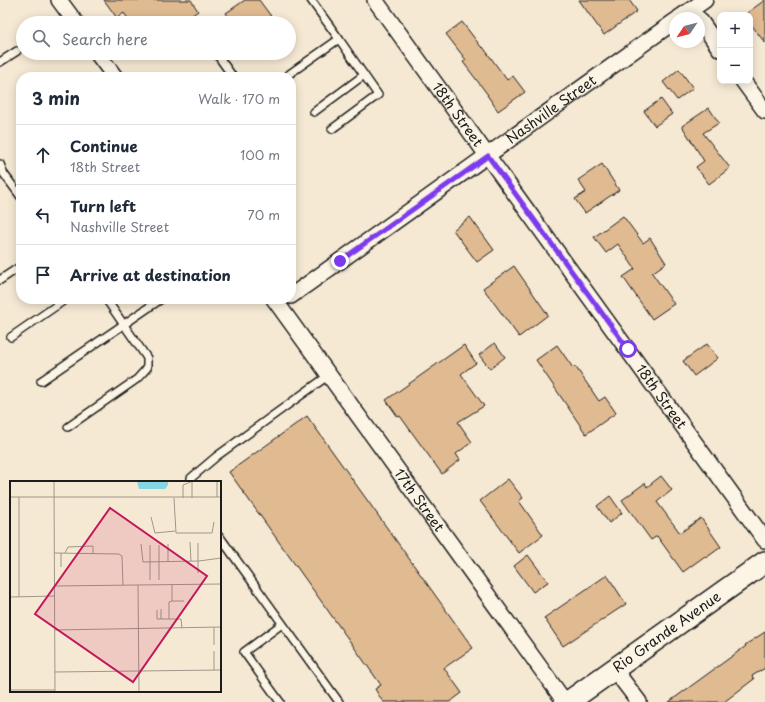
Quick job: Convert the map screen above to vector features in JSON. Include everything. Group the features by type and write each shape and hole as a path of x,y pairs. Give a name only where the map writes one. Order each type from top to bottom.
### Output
{"street":[{"path":"59,0 71,16"},
{"name":"18th Street","path":"375,0 765,540"},
{"path":"693,12 704,0"},
{"name":"Nashville Street","path":"296,292 669,25"},
{"path":"705,28 719,48"},
{"path":"102,60 111,72"},
{"path":"745,84 765,112"},
{"name":"17th Street","path":"282,304 329,375 565,702"},
{"name":"Rio Grande Avenue","path":"568,702 765,562"},
{"path":"614,669 639,702"}],"lane":[{"path":"311,0 378,95 332,129"},
{"path":"292,72 339,39"},
{"path":"0,62 16,52"},
{"path":"221,60 229,72"},
{"path":"314,112 364,75"},
{"path":"0,164 4,174 16,190"},
{"path":"0,280 16,269"},
{"path":"11,337 59,304"},
{"path":"68,427 137,379 147,368 147,358 110,304"},
{"path":"41,381 154,304"},
{"path":"191,481 191,478 217,456 329,375"},
{"path":"221,537 339,702"},
{"path":"280,702 244,652 282,624"}],"building":[{"path":"104,0 191,0 198,11 191,16 126,16 124,13 120,16 116,16"},
{"path":"245,0 259,0 271,16 228,16 226,13"},
{"path":"579,0 629,0 637,11 604,35"},
{"path":"765,0 765,43 753,27 753,12 748,12"},
{"path":"462,22 482,48 483,47 507,80 513,76 525,92 498,111 463,62 466,60 446,34"},
{"path":"679,69 693,88 677,100 663,82"},
{"path":"661,99 672,114 655,126 644,111"},
{"path":"709,108 719,123 703,133 730,168 709,184 696,167 704,161 682,126"},
{"path":"602,164 619,190 585,213 575,199 586,192 578,180"},
{"path":"623,216 643,243 650,238 666,263 652,273 674,304 652,319 623,277 635,269 618,244 606,253 594,237"},
{"path":"470,217 494,250 477,262 453,230"},
{"path":"514,266 548,315 519,337 483,288"},
{"path":"495,343 505,357 490,369 479,355"},
{"path":"707,344 718,358 694,376 683,361"},
{"path":"464,345 476,363 461,374 484,406 458,422 472,442 456,454 460,460 442,474 400,416 398,417 386,400"},
{"path":"557,345 573,368 575,366 599,401 605,397 616,413 586,434 536,360"},
{"path":"307,416 473,648 444,668 462,693 450,702 383,702 375,689 381,685 229,472"},
{"path":"661,476 672,490 657,502 680,533 701,518 721,547 706,558 705,556 683,572 657,536 651,540 622,500 645,483 647,487"},
{"path":"508,479 523,498 519,501 543,535 519,553 480,501"},
{"path":"610,496 622,513 609,523 597,506"},
{"path":"528,555 548,582 533,592 514,566"},
{"path":"607,575 626,604 563,646 544,618"},
{"path":"765,632 765,668 752,676 754,679 724,702 669,702 746,646 745,645"}],"route":[{"path":"340,261 488,156 628,349"}]}
